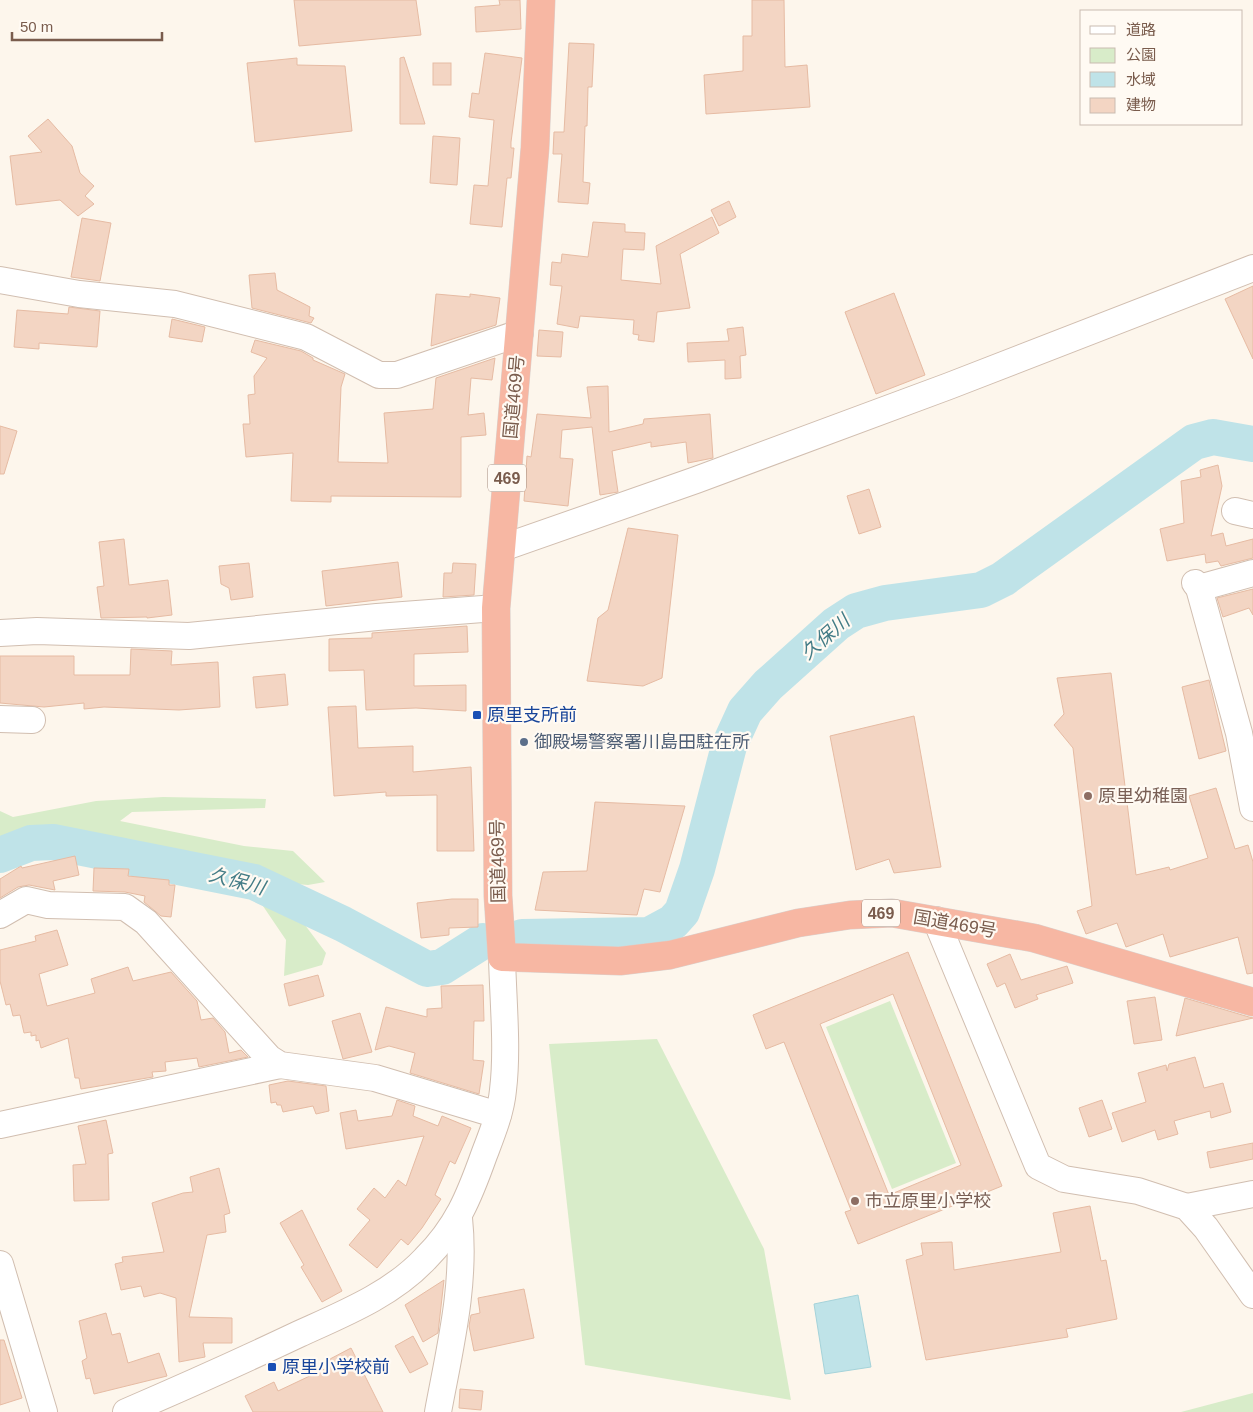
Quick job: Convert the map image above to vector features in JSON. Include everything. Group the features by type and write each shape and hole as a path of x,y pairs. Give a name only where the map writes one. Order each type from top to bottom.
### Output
{"highway":[{"name":"国道469号","path":"541,0 535,148 496,608 498,896 502,957 620,961 670,955 798,923 850,915 892,913 1034,938 1253,1002"}],"street":[{"path":"502,548 696,480 913,400 1253,268"},
{"path":"0,280 79,294 175,304 306,337 379,375 397,375 520,333"},
{"path":"1253,573 1197,585 1246,734 1253,808"},
{"path":"0,633 37,631 189,636 377,617 496,608"},
{"path":"0,719 32,720"},
{"path":"0,915 26,900 48,906 125,907 146,922 269,1058 280,1065"},
{"path":"936,920 1038,1166 1064,1179 1138,1191 1187,1207 1253,1194"},
{"path":"126,1412 338,1316 398,1284 424,1260 459,1218 474,1183 498,1115 503,1091 505,1068 502,957"},
{"path":"0,1125 280,1065 375,1078 498,1115"},
{"path":"1187,1207 1206,1228 1253,1295"},
{"path":"438,1412 460,1294 462,1251 459,1218"},
{"path":"0,1264 44,1412"}],"green space":[{"path":"163,797 266,799 265,808 132,812 120,821 244,846 293,851 325,882 308,885 285,883 305,925 326,953 322,965 284,976 286,940 240,872 71,834 18,854 0,866 0,811 13,817 96,801"},
{"path":"890,1001 956,1163 892,1189 826,1027"},
{"path":"657,1039 764,1249 791,1400 585,1365 549,1044"},
{"path":"1253,1393 1253,1412 1181,1412"}],"water":[{"path":"858,1295 871,1367 825,1374 814,1304"}],"building":[{"path":"294,0 416,0 421,35 299,46"},
{"path":"499,0 520,0 521,29 476,32 475,7 500,5"},
{"path":"752,0 784,0 785,67 807,65 810,107 706,114 704,75 743,71 743,36 752,36"},
{"path":"569,43 594,44 592,87 588,87 587,126 585,126 583,182 590,183 588,204 558,202 562,154 553,154 554,132 564,132"},
{"path":"485,53 522,58 511,142 511,148 514,148 511,178 507,178 502,227 470,224 474,185 488,186 494,120 469,117 472,93 479,94"},
{"path":"404,57 425,124 400,124 400,58"},
{"path":"297,58 297,65 345,66 352,131 255,142 247,63"},
{"path":"433,63 451,63 451,85 433,85"},
{"path":"48,119 72,146 80,173 94,186 85,196 94,204 78,216 60,200 16,205 10,156 42,152 28,136"},
{"path":"433,136 460,138 457,185 430,183"},
{"path":"729,201 736,217 719,226 711,210"},
{"path":"712,217 719,233 680,254 690,308 657,312 654,342 638,340 639,335 633,334 634,320 580,316 578,328 557,324 562,286 550,285 552,262 561,263 562,254 588,257 593,222 625,224 625,232 645,233 644,250 623,249 621,280 661,284 656,246"},
{"path":"82,218 111,223 100,281 71,277"},
{"path":"275,273 277,290 310,307 309,316 314,318 311,323 252,308 249,275"},
{"path":"1253,286 1253,359 1225,299"},
{"path":"894,293 925,375 876,394 845,312"},
{"path":"436,294 470,297 470,294 500,298 496,325 431,346"},
{"path":"69,307 100,311 97,347 39,343 39,349 14,347 17,310 68,314"},
{"path":"172,319 205,327 202,342 169,337"},
{"path":"743,327 746,355 740,356 741,378 725,379 725,360 688,362 687,343 729,341 727,329"},
{"path":"539,330 563,332 561,357 537,356"},
{"path":"255,340 301,351 313,358 313,360 345,374 341,387 338,462 388,463 384,413 433,409 436,378 495,358 492,380 471,378 468,415 484,413 486,435 461,437 461,497 331,496 331,502 291,501 293,453 246,457 243,424 250,424 248,395 255,394 254,376 267,358 251,352"},
{"path":"608,386 609,432 643,424 644,419 710,414 713,458 688,463 686,442 651,447 651,442 612,451 618,492 600,495 592,427 562,430 560,458 573,459 568,506 524,501 527,456 531,457 537,414 591,418 587,387"},
{"path":"0,426 17,431 4,474 0,474"},
{"path":"1218,465 1222,486 1211,536 1223,533 1226,546 1253,539 1253,558 1221,566 1218,561 1206,563 1205,554 1167,561 1160,529 1184,523 1181,481 1201,477 1200,470"},
{"path":"869,489 881,527 859,534 847,496"},
{"path":"628,528 678,535 662,678 643,686 587,681 598,618 608,610"},
{"path":"124,539 129,585 168,580 172,615 147,618 101,618 97,587 104,586 99,542"},
{"path":"398,562 402,597 326,606 322,571"},
{"path":"249,563 253,597 231,600 229,588 221,584 219,566"},
{"path":"453,563 476,564 474,595 443,597 444,573 452,573"},
{"path":"1253,589 1253,615 1249,608 1223,617 1217,598"},
{"path":"467,626 468,652 414,654 414,686 466,685 466,711 416,708 366,710 364,670 329,671 329,639 372,638 372,633"},
{"path":"131,649 172,651 171,665 218,662 220,707 179,710 104,707 84,709 84,703 44,707 0,703 0,656 74,656 74,675 130,675"},
{"path":"1111,673 1136,875 1169,867 1170,870 1208,858 1189,796 1216,788 1235,849 1248,845 1253,862 1253,973 1247,974 1238,937 1170,957 1163,934 1126,947 1117,923 1086,934 1077,911 1092,906 1073,748 1054,725 1064,714 1057,678"},
{"path":"285,674 288,705 256,708 253,677"},
{"path":"1209,680 1226,751 1199,759 1182,687"},
{"path":"356,706 358,748 413,746 413,772 471,767 474,851 437,851 437,795 386,796 386,792 334,796 328,707"},
{"path":"914,716 941,867 894,873 889,859 856,870 830,736"},
{"path":"595,802 685,806 660,892 644,889 637,915 535,910 543,872 587,871"},
{"path":"75,856 79,875 53,881 55,890 29,885 18,887 0,898 0,879 21,866 22,868"},
{"path":"94,868 129,869 128,876 169,880 169,885 175,885 171,917 161,916 144,902 145,896 125,892 93,891"},
{"path":"452,899 478,899 478,927 449,928 449,935 421,938 417,903"},
{"path":"57,930 68,965 39,974 47,1006 95,993 91,979 128,967 133,981 171,972 197,1001 201,1020 213,1018 225,1032 229,1053 241,1050 248,1057 199,1067 197,1058 165,1062 166,1071 152,1072 153,1077 81,1089 79,1078 75,1078 68,1038 41,1048 39,1040 36,1041 36,1035 31,1036 31,1032 24,1033 20,1015 13,1016 10,1004 6,1005 0,981 0,950 36,941 35,936"},
{"path":"908,952 1002,1186 858,1244 845,1212 851,1210 784,1042 766,1049 753,1015","holes":["893,994 961,1165 889,1195 820,1024"]},
{"path":"1010,954 1021,980 1067,966 1073,983 1036,995 1038,999 1015,1008 1005,983 997,987 987,964"},
{"path":"318,975 324,996 289,1006 284,984"},
{"path":"483,985 484,1021 474,1021 473,1060 484,1061 479,1094 410,1073 415,1053 389,1046 375,1050 386,1007 427,1017 427,1009 442,1008 441,986"},
{"path":"1155,997 1162,1040 1134,1044 1127,1001"},
{"path":"1185,998 1249,1017 1253,1018 1176,1036"},
{"path":"360,1013 372,1052 343,1059 332,1021"},
{"path":"1195,1057 1204,1088 1223,1083 1231,1112 1211,1118 1210,1111 1174,1121 1178,1134 1158,1140 1155,1130 1122,1142 1112,1113 1146,1102 1138,1073 1166,1065 1167,1071 1169,1064"},
{"path":"288,1081 326,1086 329,1111 316,1114 313,1106 283,1112 281,1105 277,1105 276,1102 271,1103 269,1085"},
{"path":"397,1100 415,1106 413,1116 438,1126 442,1116 471,1128 455,1164 450,1161 435,1195 441,1199 422,1228 408,1245 401,1239 377,1268 349,1245 370,1220 357,1209 374,1188 385,1198 398,1180 406,1186 424,1136 346,1149 340,1113 356,1110 358,1121 392,1116"},
{"path":"1102,1100 1112,1129 1089,1137 1079,1108"},
{"path":"106,1120 113,1153 108,1154 109,1200 74,1201 73,1165 86,1164 78,1126"},
{"path":"1253,1143 1253,1159 1210,1168 1207,1152"},
{"path":"219,1168 230,1213 224,1215 226,1232 207,1235 189,1317 232,1318 232,1343 203,1343 205,1357 179,1362 176,1298 160,1293 144,1297 141,1286 121,1290 115,1264 123,1262 122,1257 164,1252 152,1203 183,1193 193,1192 190,1177"},
{"path":"1090,1206 1101,1261 1106,1260 1117,1319 1066,1329 1068,1337 926,1360 906,1260 923,1255 921,1243 952,1242 954,1270 1061,1252 1053,1213"},
{"path":"302,1210 342,1291 322,1302 301,1267 304,1265 280,1223"},
{"path":"444,1280 438,1333 423,1342 405,1305"},
{"path":"524,1289 534,1338 474,1351 469,1326 471,1315 480,1313 478,1298"},
{"path":"106,1313 112,1335 120,1333 128,1363 159,1353 167,1376 94,1394 90,1378 86,1379 82,1361 87,1358 79,1321"},
{"path":"413,1336 428,1364 410,1373 395,1346"},
{"path":"0,1340 4,1340 22,1398 0,1405"},
{"path":"351,1348 383,1412 253,1412 245,1396 274,1382 278,1391 333,1365 330,1359"},
{"path":"460,1389 483,1391 481,1410 459,1408"}],"waterway":[{"name":"久保川","path":"522,937 649,935 673,922 682,912 697,869 729,746 745,711 768,685 836,624 856,611 885,603 981,590 1003,579 1194,442 1213,437 1253,444"},
{"name":"久保川","path":"0,855 31,843 53,842 254,882 343,924 427,969 442,967 483,941"}],"place":[{"name":"原里支所前","path":"477,715"},
{"name":"御殿場警察署川島田駐在所","path":"524,742"},
{"name":"原里幼稚園","path":"1088,796"},
{"name":"市立原里小学校","path":"855,1201"},
{"name":"原里小学校前","path":"272,1367"}]}
